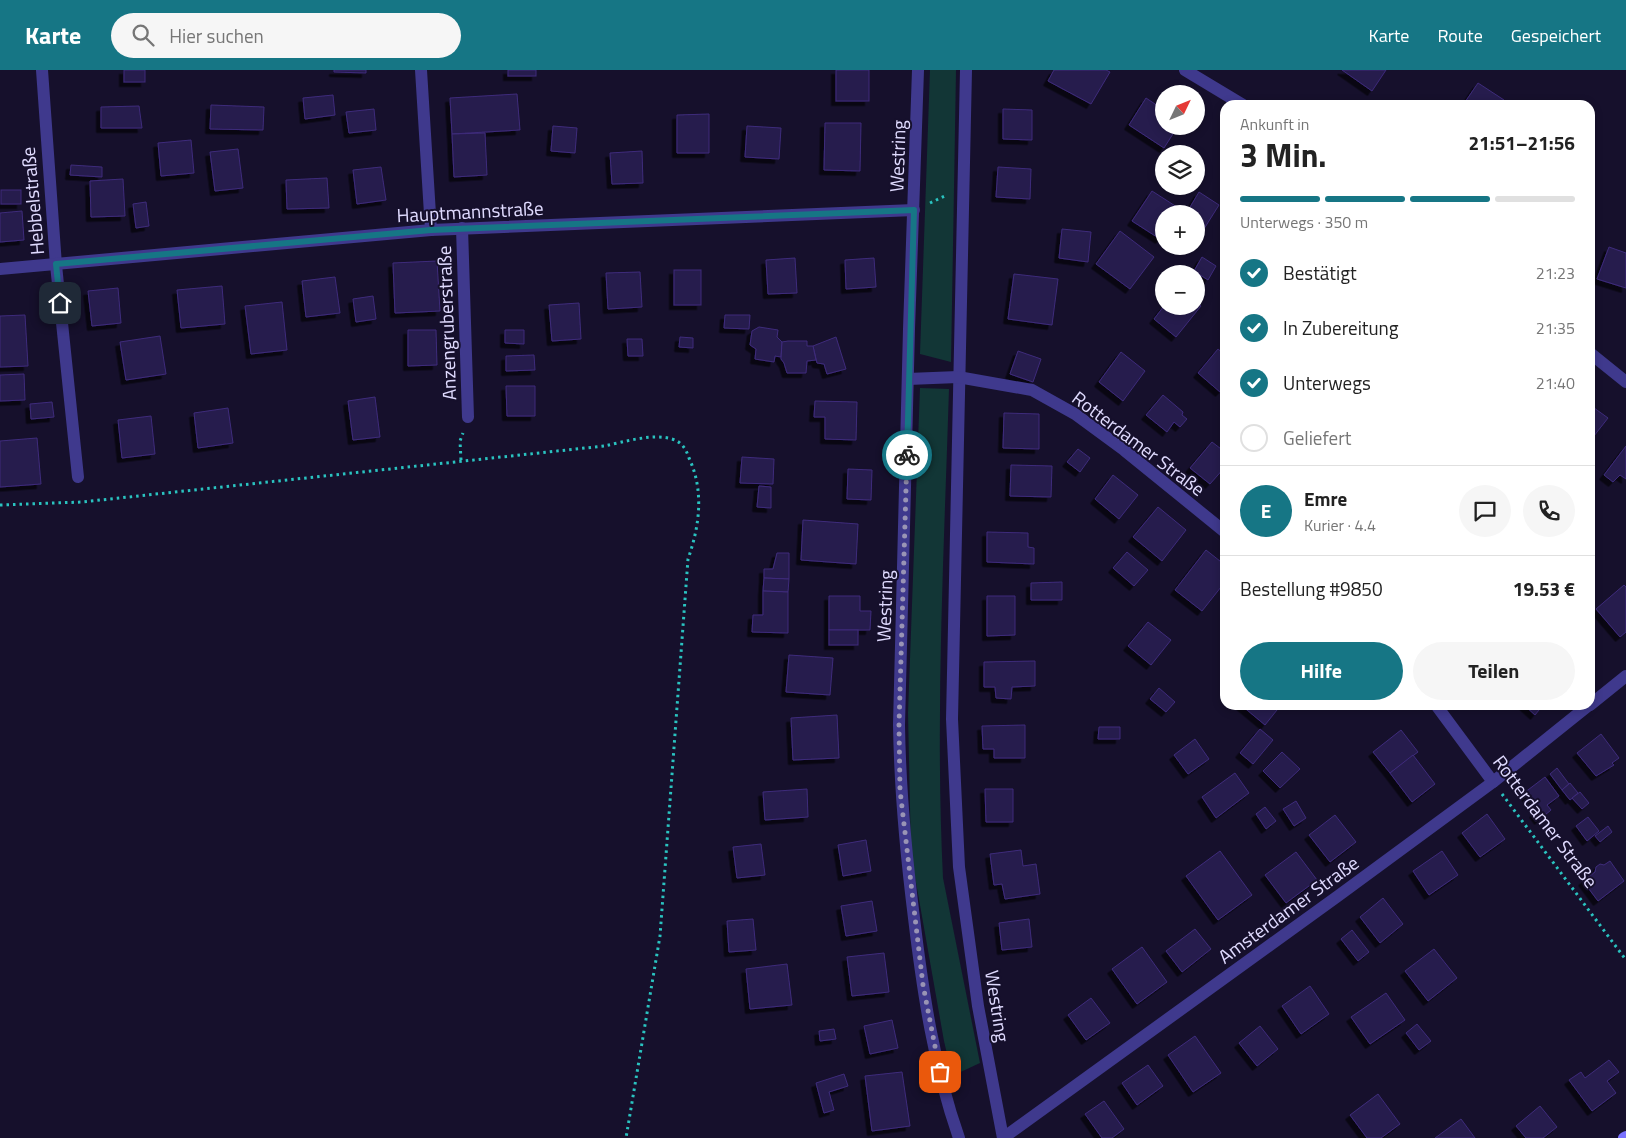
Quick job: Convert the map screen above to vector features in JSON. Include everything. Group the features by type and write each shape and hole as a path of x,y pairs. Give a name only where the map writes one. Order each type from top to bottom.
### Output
{"street":[{"name":"Hebbelstraße","path":"42,70 56,264 78,478"},
{"name":"Anzengruberstraße","path":"421,70 431,230"},
{"name":"Westring","path":"918,70 899,725 900,790 923,985 944,1091 959,1138"},
{"name":"Westring","path":"966,70 952,720 955,810 959,867 978,1006 1003,1138"},
{"path":"1185,70 1235,100"},
{"name":"Hauptmannstraße","path":"0,270 431,230 914,210"},
{"name":"Anzengruberstraße","path":"462,228 468,417"},
{"path":"1595,357 1624,377"},
{"name":"Rotterdamer Straße","path":"908,380 958,377 1032,390 1075,414 1124,450 1220,528"},
{"name":"Amsterdamer Straße","path":"1595,701 1626,676"},
{"name":"Rotterdamer Straße","path":"1440,710 1493,782"},
{"name":"Amsterdamer Straße","path":"1003,1138 1493,782 1584,710"}],"path":[{"path":"914,210 947,195 962,193"},
{"path":"461,460 460,442 468,417"},
{"path":"0,505 82,502 604,446 660,437 674,439 684,446 697,475 700,503 694,540 688,559 660,936 626,1138"},
{"name":"Rotterdamer Straße","path":"1493,782 1626,960"}],"green space":[{"path":"930,70 956,70 951,362 920,354"},
{"path":"920,388 949,389 940,695 943,878 980,1063 952,1076 944,1041 911,854 908,713"}],"building":[{"path":"124,70 145,70 145,82 124,82"},
{"path":"334,70 366,70 366,73 334,72"},
{"path":"508,70 536,70 536,76 508,76"},
{"path":"836,70 869,70 869,101 836,101"},
{"path":"1054,70 1106,70 1110,72 1091,104 1048,81"},
{"path":"1342,70 1386,70 1372,91"},
{"path":"1478,83 1504,100 1466,100"},
{"path":"517,94 520,130 452,134 450,98"},
{"path":"333,95 335,115 305,119 303,98"},
{"path":"1146,98 1155,104 1155,135 1172,135 1166,145 1159,145 1129,125"},
{"path":"211,105 264,107 263,130 210,129"},
{"path":"139,106 142,128 101,128 101,107"},
{"path":"374,109 376,130 349,133 346,112"},
{"path":"1003,109 1032,110 1032,140 1003,139"},
{"path":"709,114 709,153 677,153 677,115"},
{"path":"825,123 861,123 860,171 824,170"},
{"path":"553,126 577,128 575,153 551,151"},
{"path":"747,126 781,128 779,159 745,157"},
{"path":"485,133 487,175 454,177 452,134"},
{"path":"191,140 194,173 161,176 158,143"},
{"path":"238,149 243,188 215,191 210,152"},
{"path":"642,151 643,183 612,184 610,153"},
{"path":"71,165 102,167 102,177 70,175"},
{"path":"381,167 386,200 357,204 353,170"},
{"path":"998,167 1031,169 1030,199 996,197"},
{"path":"327,178 329,208 287,209 286,180"},
{"path":"123,179 125,216 91,217 90,181"},
{"path":"1,190 21,190 21,204 1,204"},
{"path":"1152,191 1155,195 1158,195 1174,205 1155,205 1155,236 1132,221"},
{"path":"1197,195 1204,195 1219,205 1205,227 1205,205 1191,205"},
{"path":"146,202 149,226 136,228 133,204"},
{"path":"22,211 24,240 0,242 0,213"},
{"path":"1062,229 1091,232 1088,262 1059,258"},
{"path":"1120,231 1154,257 1130,289 1096,264"},
{"path":"1609,247 1626,253 1626,288 1597,279"},
{"path":"1202,257 1216,266 1208,280 1205,278 1205,265 1197,265"},
{"path":"795,258 797,293 768,294 766,260"},
{"path":"874,258 876,287 846,289 845,260"},
{"path":"437,261 440,311 395,313 393,263"},
{"path":"674,270 701,270 701,305 674,305"},
{"path":"640,272 642,307 608,309 606,273"},
{"path":"1014,274 1058,279 1052,325 1008,319"},
{"path":"335,277 340,313 306,317 302,281"},
{"path":"222,286 225,324 181,328 177,290"},
{"path":"118,288 121,323 92,326 88,291"},
{"path":"373,296 376,319 356,322 353,299"},
{"path":"282,302 287,350 251,354 245,306"},
{"path":"579,303 581,339 552,341 549,305"},
{"path":"25,315 28,366 0,367 0,316"},
{"path":"725,315 750,315 749,329 724,328"},
{"path":"1157,315 1194,315 1176,337 1154,319"},
{"path":"759,327 778,330 777,337 782,342 781,357 775,356 774,362 755,359 756,349 750,345 752,331"},
{"path":"408,330 436,330 437,365 408,366"},
{"path":"505,330 524,330 524,344 505,343"},
{"path":"160,336 166,374 126,380 120,342"},
{"path":"680,337 693,338 693,348 679,347"},
{"path":"836,337 846,369 827,374 824,364 817,363 813,346"},
{"path":"627,339 642,339 643,356 628,356"},
{"path":"807,341 807,346 813,346 816,360 807,361 806,373 787,373 781,359 782,342"},
{"path":"1218,349 1220,351 1220,392 1198,373"},
{"path":"1018,351 1041,359 1033,382 1010,374"},
{"path":"1121,352 1145,371 1123,401 1099,382"},
{"path":"534,355 535,370 506,371 506,356"},
{"path":"24,374 25,400 0,401 0,375"},
{"path":"506,386 535,386 535,416 507,416"},
{"path":"1163,395 1183,412 1182,415 1187,419 1180,427 1174,422 1167,432 1146,415"},
{"path":"375,397 380,437 353,440 348,401"},
{"path":"815,401 857,402 856,440 825,439 825,417 814,417"},
{"path":"52,402 54,417 31,419 30,404"},
{"path":"228,408 233,443 198,448 194,413"},
{"path":"1595,409 1608,418 1595,435"},
{"path":"1004,413 1039,414 1039,449 1003,448"},
{"path":"151,416 155,454 122,458 118,420"},
{"path":"37,438 41,484 0,487 0,441"},
{"path":"1212,442 1220,448 1220,473 1210,484 1190,468"},
{"path":"1626,446 1626,479 1620,475 1613,482 1604,475"},
{"path":"1078,449 1090,458 1080,472 1067,462"},
{"path":"742,457 774,459 773,484 740,483"},
{"path":"1011,465 1052,466 1051,497 1010,496"},
{"path":"848,469 872,470 871,500 847,499"},
{"path":"1113,475 1138,495 1119,519 1095,499"},
{"path":"759,486 771,487 771,508 757,507"},
{"path":"1158,507 1186,530 1162,561 1133,537"},
{"path":"803,520 858,524 856,564 801,560"},
{"path":"987,532 1028,533 1028,547 1034,548 1034,564 987,562"},
{"path":"1206,550 1220,561 1220,588 1202,611 1175,590"},
{"path":"1127,552 1148,570 1134,586 1113,568"},
{"path":"777,553 789,553 789,579 764,578 764,569 773,569"},
{"path":"764,578 789,579 788,592 763,591"},
{"path":"1062,582 1062,600 1031,600 1031,583"},
{"path":"1624,585 1626,587 1626,632 1620,637 1596,609"},
{"path":"763,591 788,592 788,633 752,632 753,615 763,615"},
{"path":"829,596 860,596 860,611 871,611 870,630 829,630"},
{"path":"987,596 1015,596 1015,635 987,636"},
{"path":"1148,622 1171,640 1151,665 1128,646"},
{"path":"829,630 858,630 858,645 829,645"},
{"path":"789,655 833,658 830,695 786,692"},
{"path":"1035,661 1035,686 1012,687 1011,699 996,698 995,687 984,687 984,662"},
{"path":"1159,688 1175,702 1166,712 1150,699"},
{"path":"1247,710 1277,710 1265,725"},
{"path":"1530,710 1539,710 1535,715"},
{"path":"837,715 839,758 793,760 791,718"},
{"path":"1025,725 1025,758 994,758 994,749 983,749 982,726"},
{"path":"1099,727 1120,727 1120,739 1098,739"},
{"path":"1260,729 1273,740 1253,764 1240,753"},
{"path":"1401,730 1418,752 1390,773 1373,752"},
{"path":"1601,734 1619,758 1612,763 1614,765 1596,776 1577,753"},
{"path":"1195,739 1209,759 1188,774 1174,755"},
{"path":"1282,752 1300,769 1280,788 1263,771"},
{"path":"1413,755 1435,784 1412,802 1390,773"},
{"path":"1557,768 1569,784 1562,790 1550,774"},
{"path":"1235,773 1249,793 1216,818 1202,797"},
{"path":"1545,777 1559,796 1547,805 1551,810 1539,820 1534,813 1538,810 1524,793"},
{"path":"1570,783 1578,793 1570,800 1562,790"},
{"path":"807,789 808,817 765,820 763,792"},
{"path":"985,789 1013,789 1013,822 986,822"},
{"path":"1580,792 1589,803 1582,809 1572,798"},
{"path":"1296,801 1306,818 1294,826 1283,809"},
{"path":"1265,807 1276,821 1266,829 1256,814"},
{"path":"1487,814 1505,839 1480,857 1462,833"},
{"path":"1335,815 1356,842 1330,862 1309,835"},
{"path":"1588,817 1599,831 1587,841 1576,826"},
{"path":"1608,826 1612,832 1600,842 1595,836"},
{"path":"866,840 871,871 843,876 838,845"},
{"path":"761,844 765,875 737,878 733,847"},
{"path":"1021,850 1023,866 1036,864 1040,894 1005,899 1002,884 994,885 990,854"},
{"path":"1220,851 1252,895 1218,920 1186,876"},
{"path":"1442,851 1458,875 1429,895 1413,871"},
{"path":"1296,852 1317,880 1286,903 1265,875"},
{"path":"1610,861 1624,881 1598,901 1583,881 1595,872 1596,867 1600,864 1604,865"},
{"path":"1383,898 1403,924 1380,943 1360,917"},
{"path":"872,901 877,931 846,936 841,906"},
{"path":"753,919 756,950 729,952 727,921"},
{"path":"1029,919 1032,947 1002,950 999,923"},
{"path":"1195,929 1211,949 1182,972 1166,951"},
{"path":"1352,930 1369,952 1358,961 1341,939"},
{"path":"1142,947 1167,982 1137,1004 1112,969"},
{"path":"1434,949 1457,978 1428,1001 1405,971"},
{"path":"884,953 889,992 852,996 847,957"},
{"path":"787,964 792,1005 750,1009 746,969"},
{"path":"1310,986 1329,1014 1301,1034 1282,1006"},
{"path":"1386,993 1405,1020 1370,1044 1351,1017"},
{"path":"1091,998 1110,1023 1086,1040 1068,1015"},
{"path":"892,1020 898,1048 870,1054 864,1026"},
{"path":"1417,1024 1431,1041 1419,1050 1406,1033"},
{"path":"1260,1026 1278,1049 1257,1066 1239,1043"},
{"path":"834,1029 836,1039 820,1041 819,1031"},
{"path":"1195,1036 1221,1073 1193,1092 1168,1055"},
{"path":"1609,1060 1619,1072 1607,1081 1616,1093 1592,1111 1569,1080 1581,1072 1585,1078"},
{"path":"1148,1065 1163,1086 1137,1105 1122,1083"},
{"path":"902,1072 910,1126 872,1131 865,1076"},
{"path":"844,1074 848,1086 829,1092 834,1110 824,1113 816,1083"},
{"path":"1378,1094 1400,1124 1381,1138 1367,1138 1350,1115"},
{"path":"1104,1101 1124,1129 1112,1138 1102,1138 1085,1114"},
{"path":"1540,1106 1557,1127 1543,1138 1526,1138 1516,1126"},
{"path":"1461,1119 1475,1138 1435,1138"}],"way so far":[{"path":"907,455 899,725 900,790 923,985 940,1072"}],"route":[{"path":"60,303 56,264 431,230 914,210 909,329 907,455"}]}
